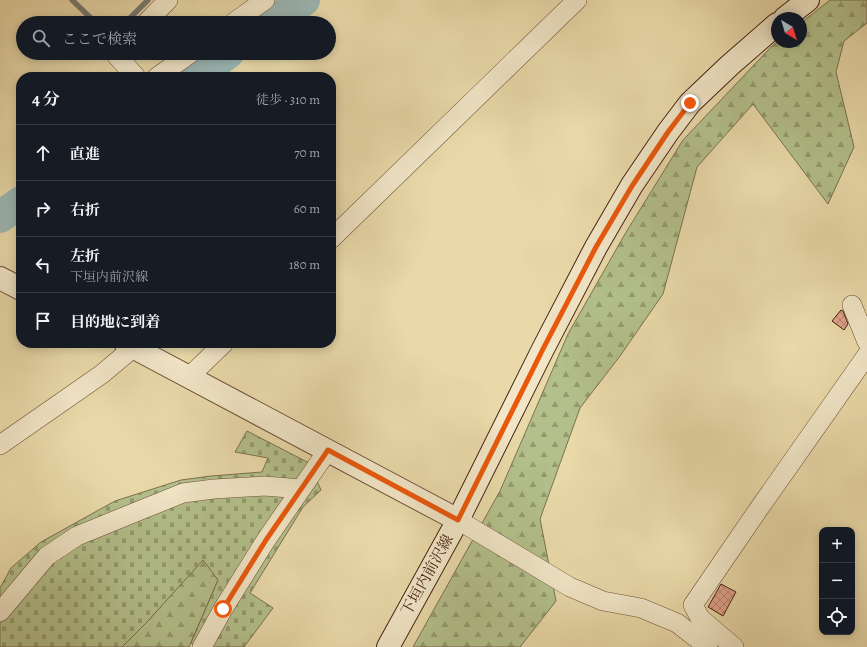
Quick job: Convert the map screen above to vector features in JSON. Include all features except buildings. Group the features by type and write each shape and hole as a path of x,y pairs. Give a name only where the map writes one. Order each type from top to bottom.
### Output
{"main road":[{"path":"793,12 808,0"},
{"name":"下垣内前沢線","path":"388,647 458,520 592,253 632,186 668,132 690,103 735,60 771,29"},
{"path":"0,278 16,286"},
{"path":"136,348 458,520"}],"street":[{"path":"153,16 168,0"},
{"path":"243,16 265,0"},
{"path":"336,234 577,0"},
{"path":"121,60 131,72"},
{"path":"164,72 181,60"},
{"path":"852,304 867,342"},
{"path":"0,446 102,374 127,348"},
{"path":"189,377 219,348"},
{"path":"734,647 700,618 693,605 867,356"},
{"path":"202,647 223,609 266,540 328,450"},
{"path":"0,612 47,556 77,536 183,493 214,489 265,486 301,489"},
{"path":"458,520 570,587 603,601 641,608 677,623 708,647"}],"green space":[{"path":"830,0 867,0 867,23 844,41 836,72 854,147 828,204 753,104 697,167 663,294 620,356 580,408 540,519 556,601 520,647 413,647 500,491 568,334 625,234 683,140 771,47 807,48 807,18"},
{"path":"247,431 309,463 321,490 303,507 250,593 273,608 244,647 199,647 191,643 218,580 203,560 147,622 122,647 0,647 0,588 11,568 41,542 115,501 181,480 262,472 268,458 235,452"},
{"path":"203,559 218,580 189,647 122,647 147,622"}],"waterway":[{"path":"72,0 89,16"},
{"path":"132,16 148,0"},
{"path":"281,16 304,0"},
{"path":"202,72 218,60"},
{"path":"0,217 16,206"}],"route":[{"path":"223,609 266,540 328,450 458,520 543,349 596,247 632,186 668,132 690,103"}]}
